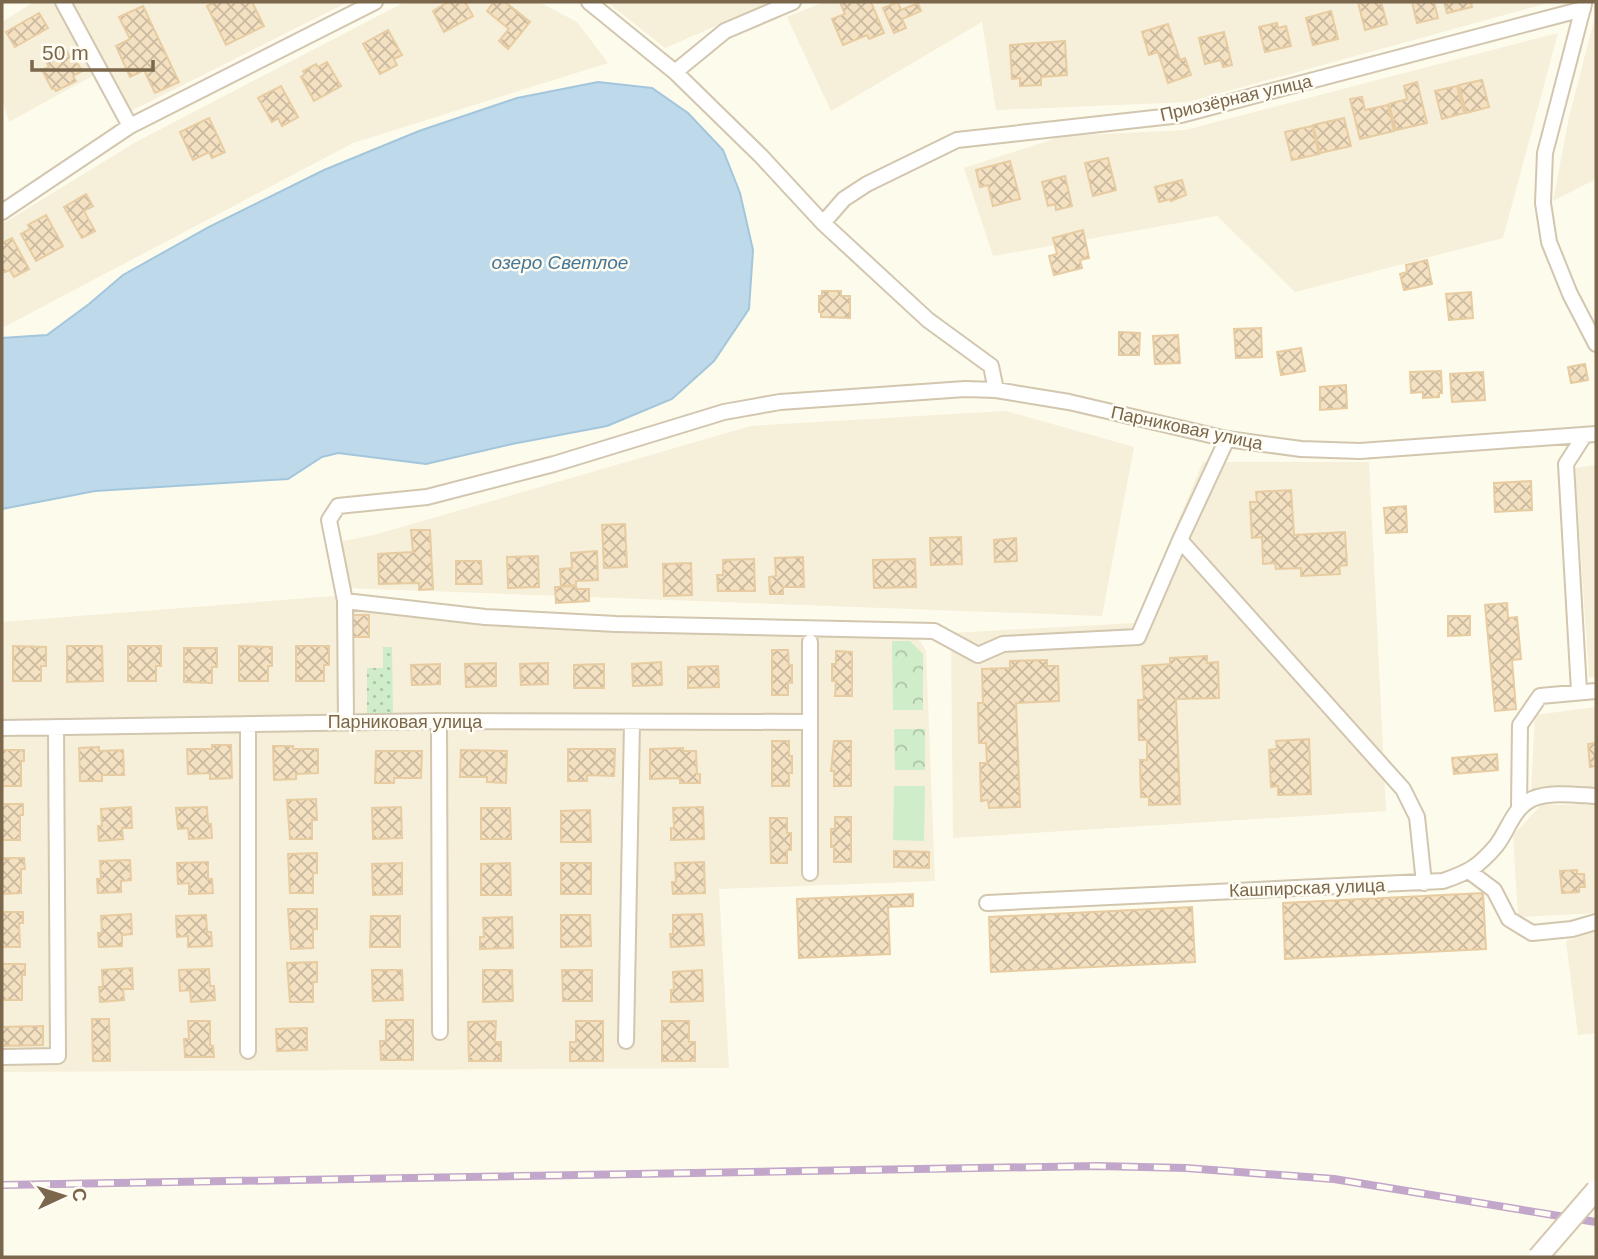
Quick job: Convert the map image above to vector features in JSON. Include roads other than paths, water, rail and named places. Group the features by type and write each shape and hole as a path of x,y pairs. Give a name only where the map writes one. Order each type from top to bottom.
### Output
{"main road":[{"path":"1538,1257 1596,1190"}],"street":[{"path":"63,2 130,126"},
{"path":"2,212 130,126 374,2"},
{"path":"589,2 675,72 761,156 822,223 928,320 990,366 996,390"},
{"path":"675,72 725,31 793,2"},
{"path":"1584,6 1545,153 1543,203 1549,242 1570,294 1596,344"},
{"name":"Приозёрная улица","path":"822,223 844,199 866,184 957,140 1181,115 1584,6"},
{"name":"Парниковая улица","path":"345,601 329,520 338,506 427,497 554,464 724,412 780,402 965,389 996,390 1069,402 1227,439 1301,449 1360,452 1590,435"},
{"path":"1579,691 1566,464 1590,435"},
{"path":"346,722 345,601 485,617 934,631 978,655 1003,644 1138,637 1227,439"},
{"path":"1180,540 1404,789 1417,817 1424,883"},
{"path":"810,642 810,873"},
{"path":"1519,808 1520,725 1540,696 1596,691"},
{"name":"Парниковая улица","path":"2,728 346,722 809,722"},
{"path":"439,722 439,1032"},
{"path":"626,1041 632,723"},
{"path":"248,724 248,1051"},
{"path":"2,1057 58,1056 56,727"},
{"path":"1596,796 1562,794 1532,799 1519,808 1497,845 1470,872 1494,890 1509,919 1532,933 1572,929 1596,922"},
{"name":"Кашпирская улица","path":"987,903 1424,883 1443,881 1470,872"}],"water":[{"name":"озеро Светлое","path":"598,82 652,88 688,113 723,150 740,193 753,250 749,309 714,361 672,399 607,426 426,464 338,453 322,457 288,479 95,491 2,509 2,338 47,335 123,275 209,227 324,170 419,131 517,98"}],"railway":[{"path":"2,1185 1097,1166 1186,1168 1334,1179 1596,1222"}]}
